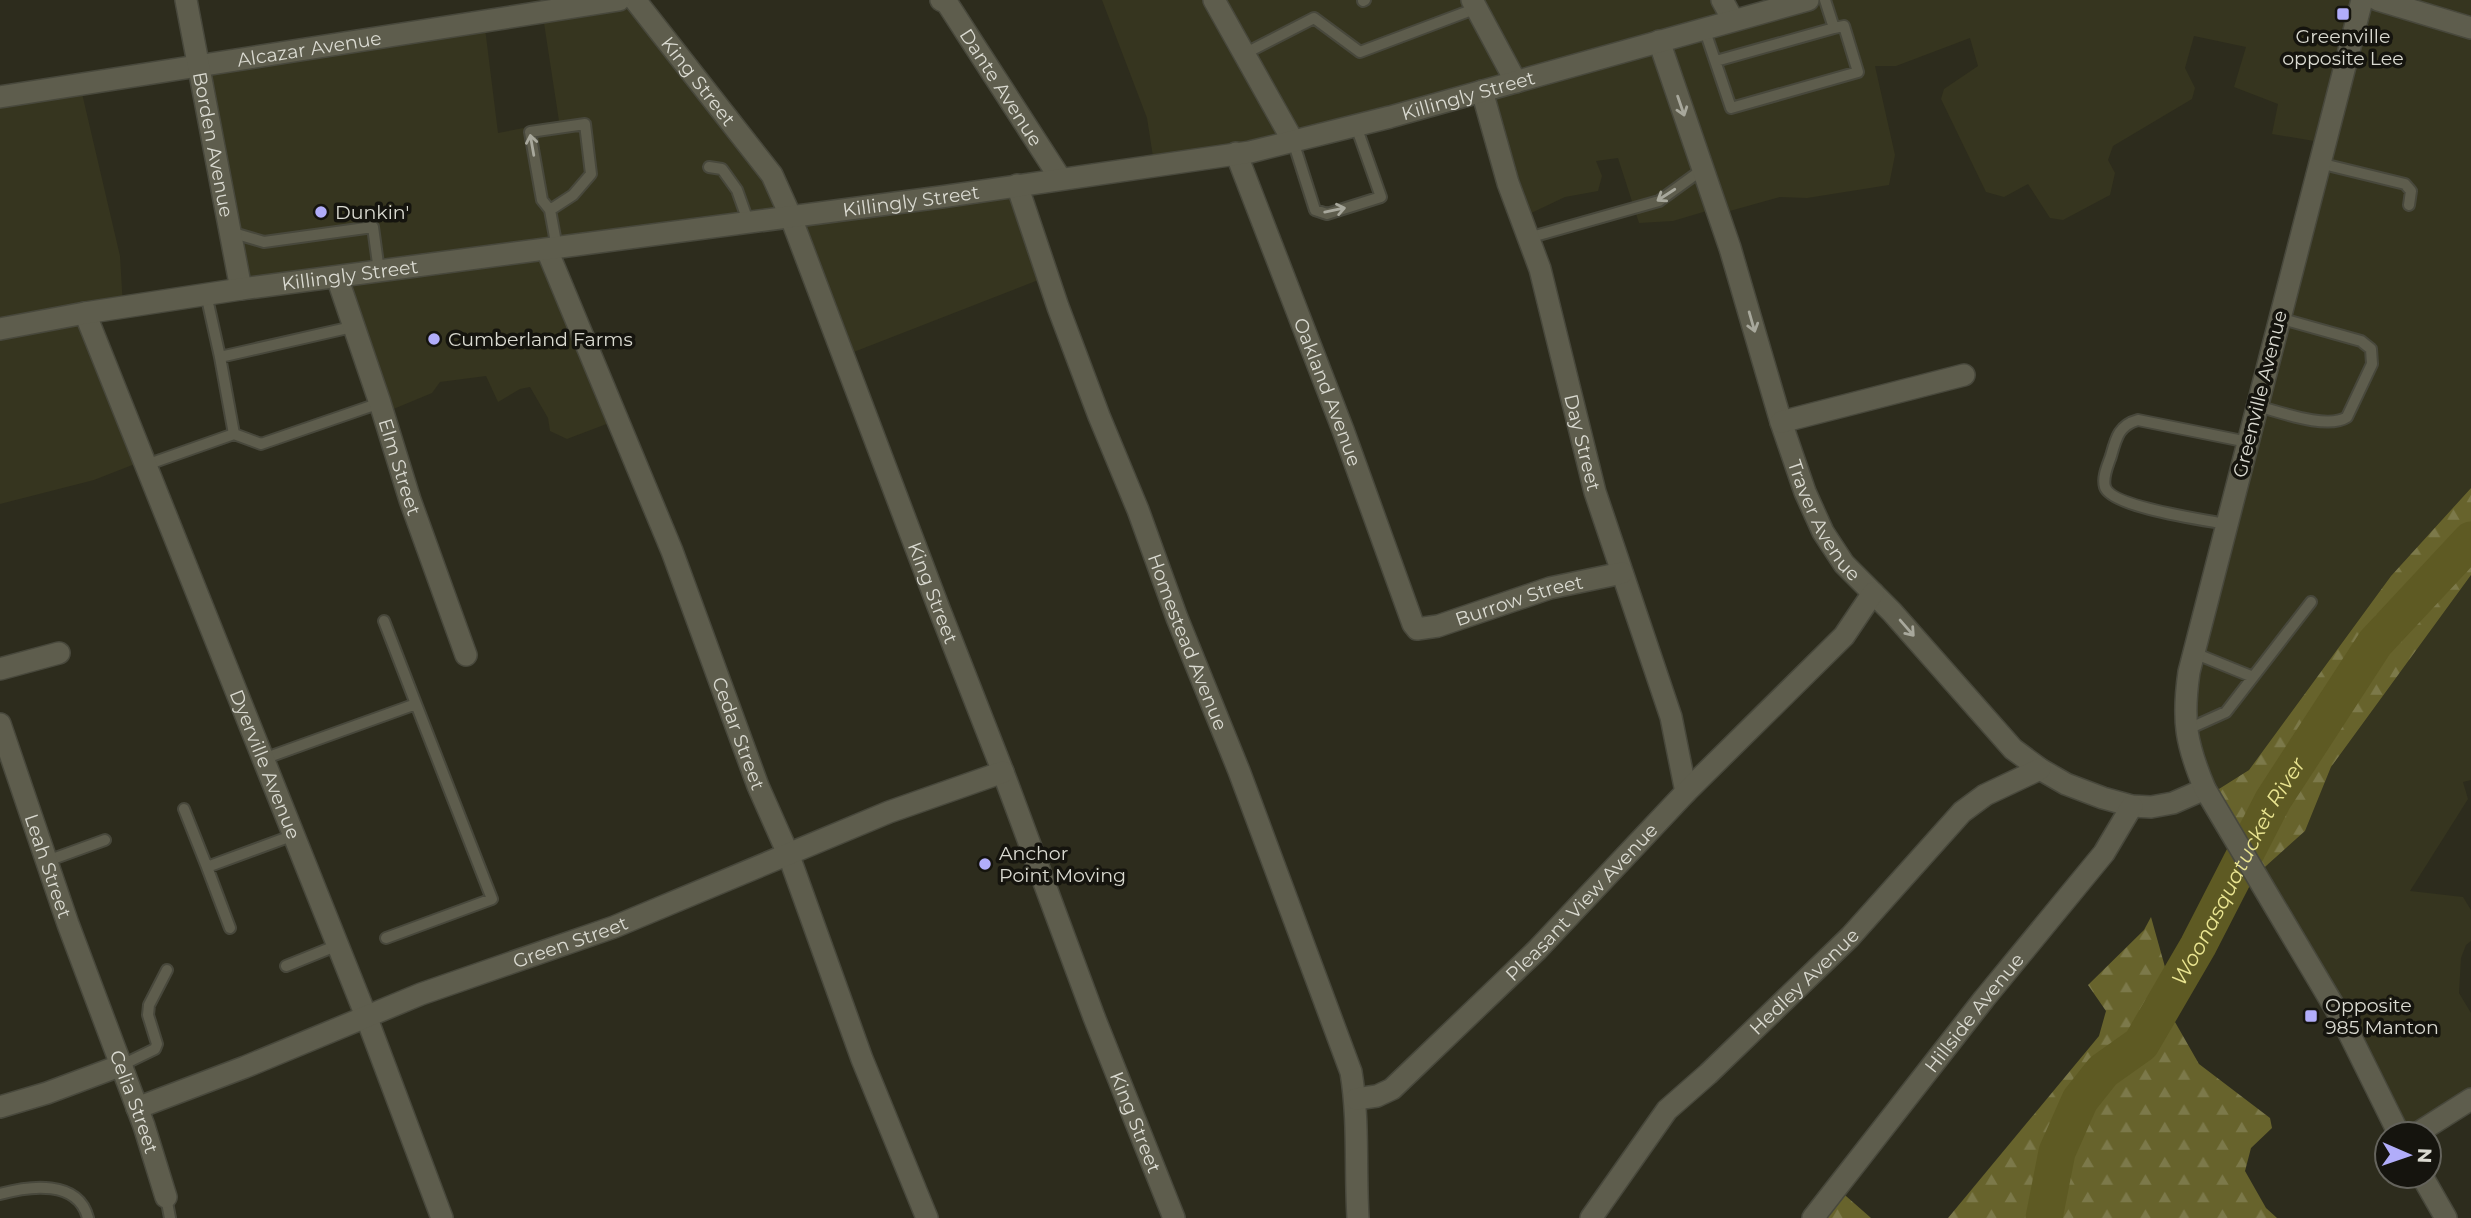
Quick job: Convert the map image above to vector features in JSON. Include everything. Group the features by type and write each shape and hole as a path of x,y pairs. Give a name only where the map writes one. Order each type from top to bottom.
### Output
{"street":[{"name":"Borden Avenue","path":"186,0 241,289"},
{"name":"Alcazar Avenue","path":"0,97 619,0"},
{"name":"King Street","path":"635,0 772,175 790,215 1094,1017 1174,1218"},
{"path":"1214,0 1293,141"},
{"path":"1722,0 1733,20"},
{"name":"Killingly Street","path":"0,329 241,289 552,249 1236,153 1356,126 1808,0"},
{"name":"Greenville Avenue","path":"2362,0 2226,524 2194,653 2184,707 2194,763 2205,789 2344,1023 2392,1120"},
{"path":"2378,0 2471,28"},
{"name":"Dante Avenue","path":"945,1 1060,178"},
{"path":"1474,4 1516,82"},
{"name":"Traver Avenue","path":"1659,41 1730,248 1781,422 1805,492 1823,532 1844,564 1892,612 2013,749 2040,769 2078,789 2132,806 2151,807 2173,803 2205,789"},
{"name":"Day Street","path":"1482,91 1508,183 1540,269 1595,492 1671,717 1686,792"},
{"name":"Oakland Avenue","path":"1236,153 1417,629"},
{"name":"Homestead Avenue","path":"1017,185 1062,320 1239,771 1335,1028 1351,1072 1356,1099"},
{"name":"Cedar Street","path":"552,249 672,551 758,786 789,856 862,1059 927,1218"},
{"name":"Elm Street","path":"337,277 410,500 466,655"},
{"name":"Dyerville Avenue","path":"85,313 338,944 442,1218"},
{"path":"1781,422 1964,375"},
{"name":"Burrow Street","path":"1417,629 1438,625 1550,588 1622,573"},
{"name":"Pleasant View Avenue","path":"1356,1099 1377,1096 1392,1089 1537,950 1686,792 1844,636 1873,593"},
{"path":"0,669 59,653"},
{"name":"Leah Street","path":"0,724 99,1007"},
{"name":"Hedley Avenue","path":"1591,1218 1667,1110 1709,1074 1850,937 1962,812 1985,795 2040,769"},
{"name":"Green Street","path":"137,1108 246,1067 435,989 614,927 889,812 1003,772"},
{"name":"Hillside Avenue","path":"1813,1218 1984,999 2104,853 2132,806"},
{"name":"Celia Street","path":"99,1007 137,1108 168,1208"},
{"path":"0,1107 122,1065"},
{"path":"1356,1099 1358,1218"},
{"path":"2438,1120 2471,1099"},
{"path":"2430,1190 2446,1218"}],"lane":[{"path":"1825,0 1834,29"},
{"path":"1244,54 1314,18 1360,52 1474,4"},
{"path":"1704,28 1731,108 1858,72 1844,26 1716,61"},
{"path":"550,210 573,195 591,174 585,124 530,132 542,200 550,210 552,249"},
{"path":"1293,141 1315,210 1327,214 1381,197 1356,126"},
{"path":"2319,163 2405,184 2411,191 2409,205"},
{"path":"709,167 722,169 737,190 748,221"},
{"path":"1528,238 1659,201 1703,169"},
{"path":"230,232 264,242 373,228 379,271"},
{"path":"206,294 234,433"},
{"path":"2257,406 2325,422 2340,422 2347,417 2372,364 2371,349 2361,341 2279,318"},
{"path":"220,357 352,327"},
{"path":"146,465 234,433 261,444 380,403"},
{"path":"2226,524 2132,505 2113,498 2105,489 2104,476 2118,434 2127,423 2138,420 2248,442"},
{"path":"2186,730 2226,712 2311,601"},
{"path":"384,621 492,899 386,939"},
{"path":"2194,653 2253,677"},
{"path":"263,759 416,705"},
{"path":"184,810 230,928"},
{"path":"207,867 294,835"},
{"path":"47,861 105,840"},
{"path":"286,965 338,944"},
{"path":"122,1065 155,1049 158,1044 148,1015 149,1005 167,971"},
{"path":"0,1194 20,1189 51,1188 70,1194 87,1213 88,1218"}],"shaded area":[{"path":"636,0 791,214 554,250 617,420 567,439 550,431 548,418 530,387 520,389 498,402 486,376 440,382 432,393 379,415 327,281 241,289 201,70 484,20 498,133 559,121 542,10"},
{"path":"1102,0 1722,0 1731,15 1813,0 2471,0 2471,488 2391,576 2249,770 2203,799 2195,787 2176,735 2179,689 2320,142 2272,134 2278,104 2234,87 2246,47 2194,36 2185,68 2195,88 2192,99 2113,146 2108,160 2115,173 2110,195 2063,220 2050,218 2028,184 2004,197 1986,192 1941,99 1944,89 1978,66 1970,38 1896,66 1875,66 1895,155 1889,185 1807,198 1780,197 1719,214 1710,210 1673,221 1639,223 1618,158 1596,161 1602,176 1598,191 1565,197 1525,216 1487,98 1154,163 1147,118"},
{"path":"81,89 120,256 123,307 89,316 140,462 94,480 0,504 0,101"},
{"path":"1017,186 1046,277 846,355 795,215"},
{"path":"2471,575 2471,780 2463,782 2468,799 2410,891 2463,897 2471,910 2471,941 2466,945 2461,958 2459,993 2471,1013 2471,1099 2428,1120 2391,1120 2257,874 2305,831 2331,767"}],"green space":[{"path":"2471,488 2471,575 2331,767 2305,831 2256,875 2203,799 2249,770 2391,576"},
{"path":"2151,917 2165,967 2175,1022 2199,1064 2270,1118 2272,1128 2251,1148 2245,1171 2266,1208 2277,1218 1948,1218 2099,1036 2106,1011 2088,985 2144,930"},
{"path":"1838,1189 1871,1218 1813,1218"}],"waterway":[{"name":"Woonasquatucket River","path":"2044,1218 2057,1152 2080,1100 2103,1071 2141,1044 2198,946 2273,800 2375,643 2471,540"}],"place":[{"name":"Greenville opposite Lee","path":"2343,14"},
{"name":"Dunkin'","path":"321,212"},
{"name":"Cumberland Farms","path":"434,339"},
{"name":"Anchor Point Moving","path":"985,864"},
{"name":"Opposite 985 Manton","path":"2311,1016"}]}
